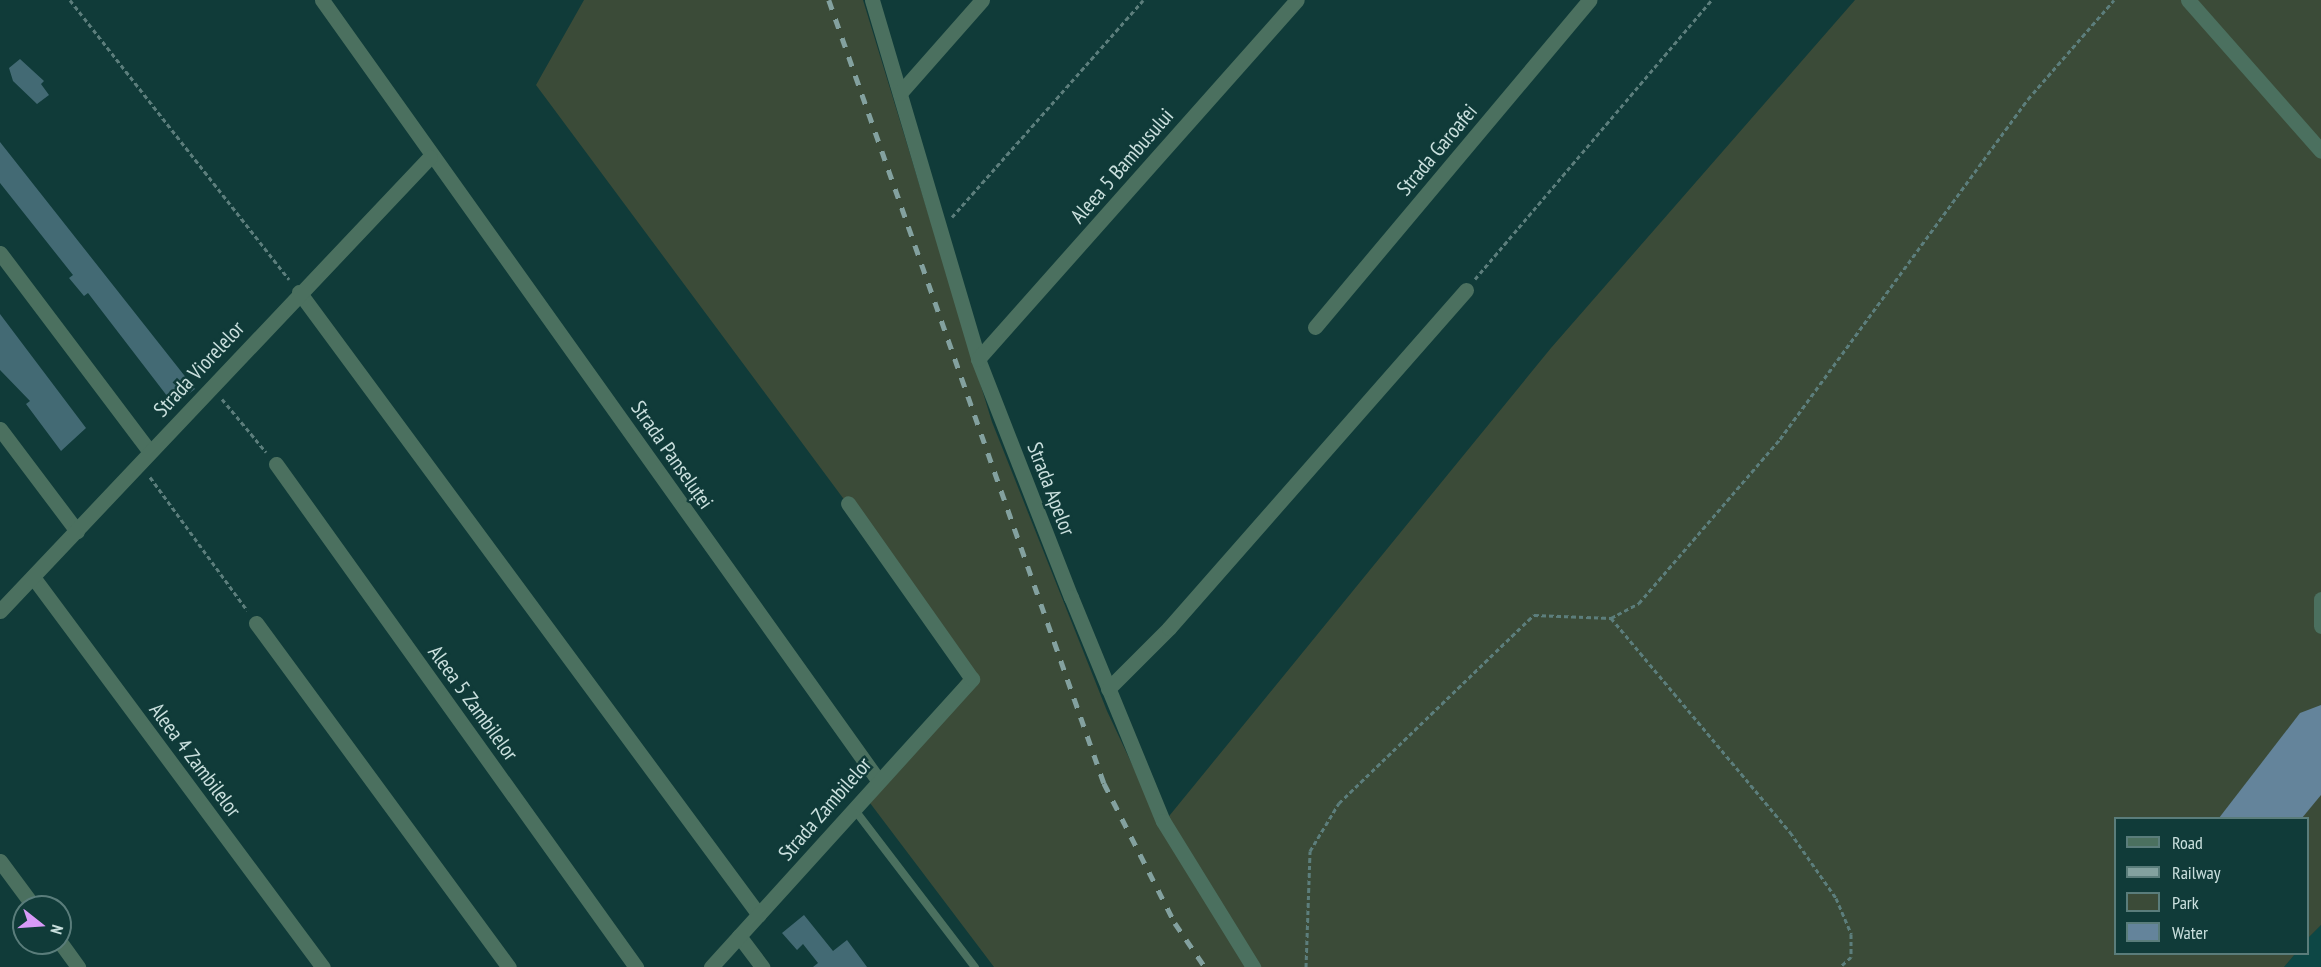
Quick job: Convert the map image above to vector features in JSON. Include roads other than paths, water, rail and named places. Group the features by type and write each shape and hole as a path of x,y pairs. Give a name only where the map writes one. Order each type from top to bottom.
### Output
{"street":[{"name":"Strada Panseluței","path":"322,0 430,157 878,780"},
{"name":"Strada Apelor","path":"872,0 978,360 1108,689 1163,821 1253,967"},
{"path":"900,93 982,0"},
{"name":"Aleea 5 Bambusului","path":"978,360 1297,0"},
{"name":"Strada Garoafei","path":"1316,327 1589,0"},
{"path":"2188,0 2321,151"},
{"name":"Strada Viorelelor","path":"0,611 299,292 430,157"},
{"path":"0,253 145,458"},
{"path":"1108,689 1169,628 1466,290"},
{"path":"299,292 759,915"},
{"path":"0,429 77,531"},
{"name":"Aleea 5 Zambilelor","path":"276,464 636,967"},
{"name":"Strada Zambilelor","path":"711,967 878,780 972,679 848,503"},
{"name":"Aleea 4 Zambilelor","path":"33,577 322,967"},
{"path":"2321,599 2321,626"},
{"path":"256,623 509,967"},
{"path":"0,861 25,895"},
{"path":"739,936 762,967"}],"lane":[{"path":"854,808 975,967"}],"water":[{"path":"2321,705 2321,795 2303,817 2220,817 2300,713"}],"railway":[{"path":"829,0 1104,783 1175,923 1205,967"}]}
